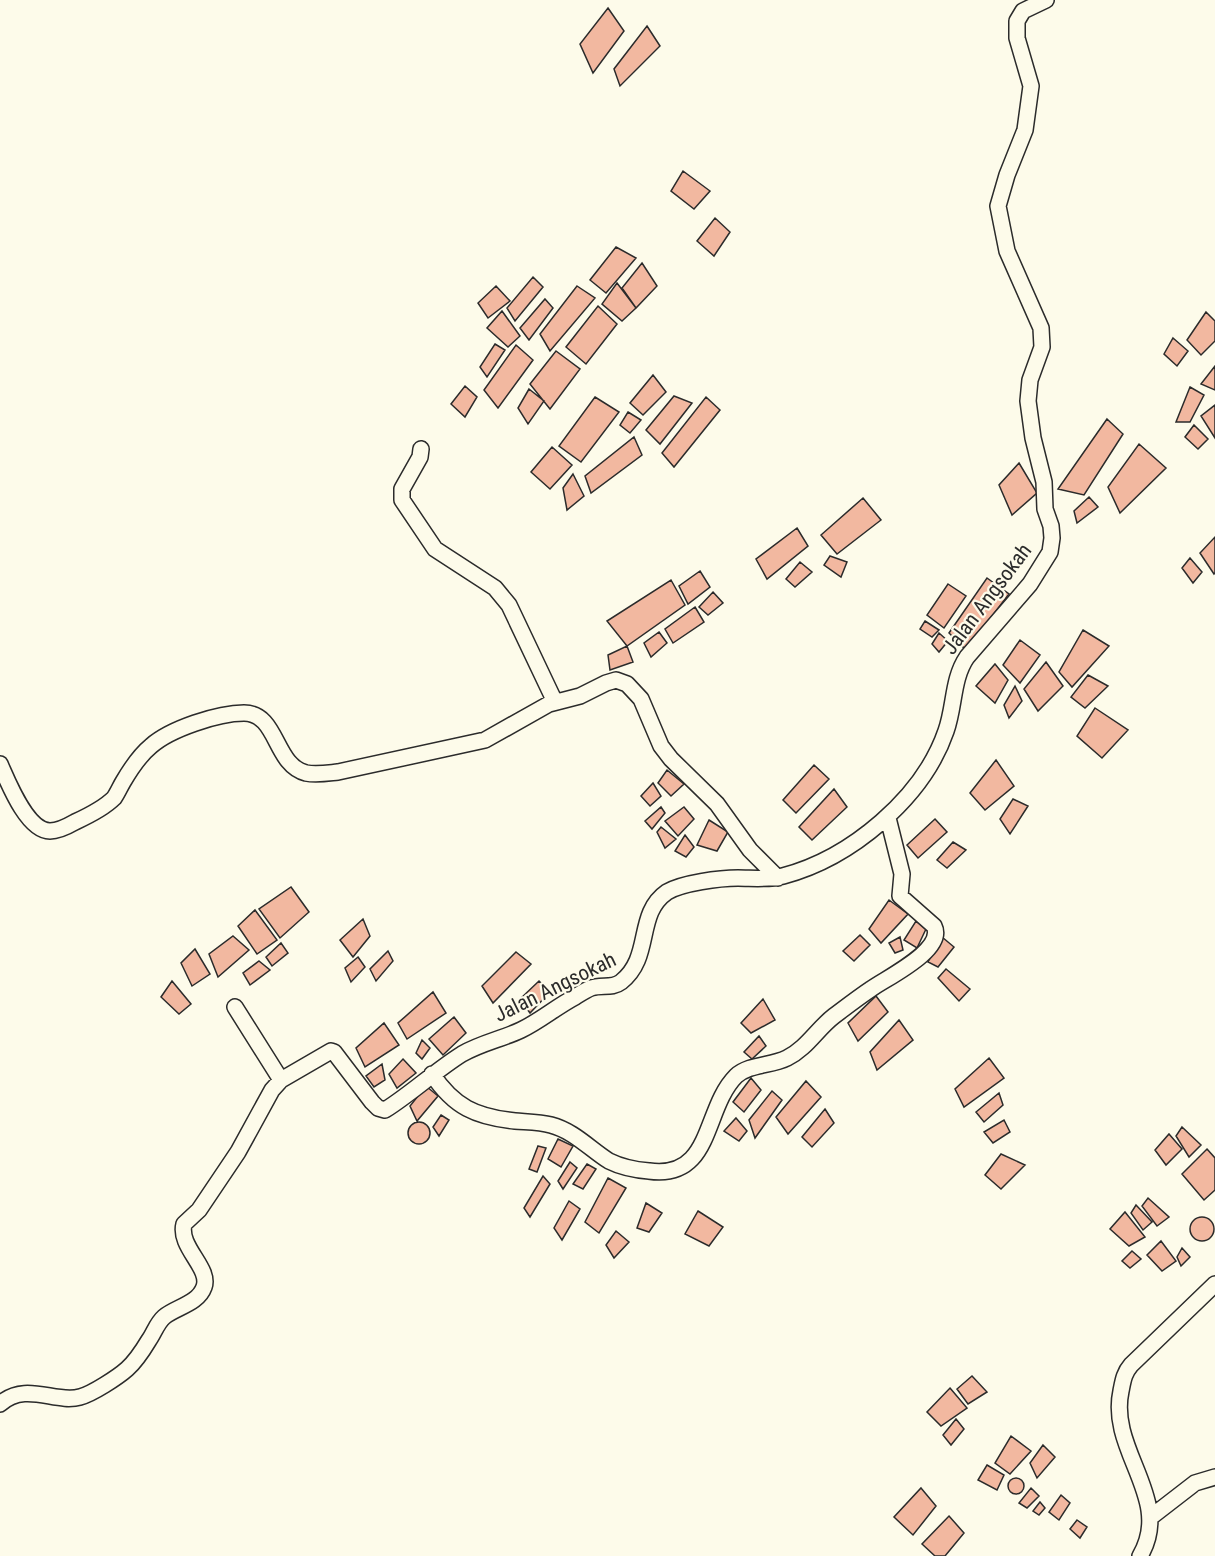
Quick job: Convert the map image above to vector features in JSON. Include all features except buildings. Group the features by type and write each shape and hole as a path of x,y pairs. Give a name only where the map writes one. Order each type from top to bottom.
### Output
{"street":[{"name":"Jalan Angsokah","path":"0,1404 4,1400 24,1394 79,1398 90,1392 127,1369 164,1317 186,1305 200,1293 205,1281 183,1237 184,1224 199,1210 238,1152 272,1090 281,1080 332,1051 372,1102 382,1110 393,1105 432,1074 475,1047 519,1031 592,987 612,987 619,984 632,973 638,962 646,923 657,902 669,891 720,879 778,878 822,862 888,818 926,770 937,752 948,725 959,670 967,657 1030,584 1044,563 1051,545 1051,526 1045,509 1044,482 1028,401 1030,380 1042,347 1041,328 1007,251 998,206 1006,175 1025,130 1031,86 1017,38 1017,21 1023,11 1046,0"},
{"path":"421,449 420,457 402,489 402,500 435,549 495,588 509,605 555,702"},
{"path":"0,764 13,793 32,822 40,829 51,832 82,819 114,798 131,770 150,746 173,732 219,717 245,713 255,715 270,729 287,762 305,773 317,774 338,772 485,740 555,702 580,696 616,680 627,684 641,699 661,746 671,759 717,804 750,850 778,878"},
{"path":"432,1074 444,1091 458,1104 475,1113 551,1125 568,1132 621,1166 651,1172 665,1172 686,1165 703,1142 718,1104 737,1076 747,1069 787,1059 803,1048 835,1016 869,990 918,959 935,938 934,926 899,894 902,874 888,818"},
{"path":"235,1007 281,1080"},
{"path":"1140,1556 1149,1533 1151,1517 1120,1424 1118,1406 1123,1378 1131,1365 1215,1284"},
{"path":"1151,1517 1195,1483 1215,1477"}]}
